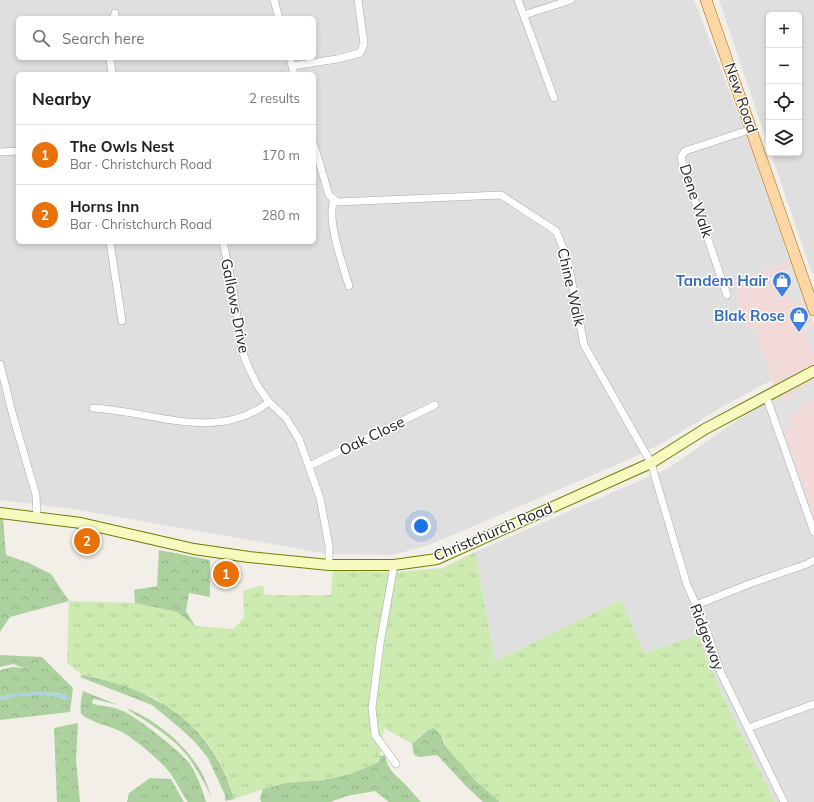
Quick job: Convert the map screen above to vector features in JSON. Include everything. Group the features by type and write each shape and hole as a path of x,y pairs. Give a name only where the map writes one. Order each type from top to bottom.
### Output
{"main road":[{"name":"New Road","path":"706,0 814,310"},
{"name":"Christchurch Road","path":"0,513 81,523 194,549 249,557 329,565 394,565 437,559 651,463 705,429 814,371"},
{"path":"799,378 814,376"}],"street":[{"path":"274,0 278,16"},
{"path":"292,66 337,59 360,53 364,44 358,0"},
{"path":"518,0 554,98"},
{"path":"524,15 571,0"},
{"path":"110,60 112,72"},
{"path":"290,60 294,72"},
{"name":"Dene Walk","path":"727,295 681,157 685,151 752,129"},
{"path":"0,152 16,151"},
{"path":"316,152 328,195 334,200 331,207 337,247 349,286"},
{"name":"Chine Walk","path":"334,200 342,202 501,195 556,231 567,257 584,345 651,463"},
{"path":"110,244 122,321"},
{"name":"Gallows Drive","path":"223,244 233,288 242,350 257,385 269,402 286,418 292,427 299,439 310,466 320,498 326,526 329,546 329,565"},
{"path":"0,364 13,416 36,495 37,517"},
{"path":"766,396 814,532"},
{"path":"93,408 108,409 171,421 192,423 223,422 250,414 269,402"},
{"name":"Oak Close","path":"310,466 435,405"},
{"name":"Ridgeway","path":"651,463 687,586 703,620 721,673 784,802"},
{"path":"696,605 752,583 807,564 814,560"},
{"path":"394,565 380,644 372,708 375,735 396,764"},
{"path":"748,728 814,704"}],"shaded area":[{"path":"0,0 694,0 748,139 790,261 730,282 735,285 748,329 755,326 772,380 715,411 661,444 614,466 429,545 392,555 329,554 73,509 0,500"},
{"path":"719,0 814,0 814,273 812,274 772,156 802,156 802,12 766,12 766,139"},
{"path":"793,259 814,326 814,518 773,398 772,380 756,331 754,326 748,329 737,300 738,293 735,285 730,283"},
{"path":"792,266 803,299 792,304 782,280 787,275 784,269"},
{"path":"804,303 814,335 814,352 812,353 810,341 808,342 796,306"},
{"path":"814,381 814,400 801,404 803,410 788,416 792,426 784,429 774,401 782,397 785,402 793,399 790,393"},
{"path":"773,398 814,518 814,802 775,802 724,698 697,635 644,654 621,600 495,661 475,552 669,468 730,425"}],"green space":[{"path":"0,518 3,518 6,555 29,563 51,574 69,601 10,617 0,632"},
{"path":"159,550 210,560 210,597 189,593 186,611 195,626 177,612 135,603 134,590 157,586"},
{"path":"475,552 495,661 621,600 644,653 697,635 724,698 775,802 500,802 458,762 445,744 441,735 427,730 412,744 384,728 379,762 350,774 323,780 287,784 263,789 234,799 230,784 220,762 206,741 193,727 155,698 95,677 82,675 67,663 69,601 135,603 177,612 195,626 233,629 244,618 243,591 263,585 265,595 331,595 333,571 398,572 442,568"},
{"path":"0,655 42,657 73,688 70,712 0,720 0,700 25,695 42,695 59,697 67,700 68,695 34,693 0,697 0,670 13,667 24,668 13,664 0,667"},
{"path":"82,675 109,681 134,690 157,701 178,714 196,730 212,750 224,773 234,799 225,801 225,795 208,758 195,742 152,705 80,677"},
{"path":"83,691 118,705 94,699 92,701 93,704 116,708 130,715 177,750 192,767 206,802 188,802 170,773 147,750 120,731 95,722 81,714"},
{"path":"129,709 158,725 191,756 206,781 212,798 193,763 180,747 143,719 128,710"},
{"path":"78,723 76,760 80,802 57,802 54,728"},
{"path":"434,728 441,735 444,744 457,760 477,782 500,802 483,802 437,755 420,757 414,755 412,744 428,730"},
{"path":"385,755 388,765 393,772 421,802 389,802 375,791 347,796 330,802 261,802 260,797 263,789 287,783 323,780 350,774 379,762 380,756"},
{"path":"150,778 171,779 184,802 127,802 129,793"}],"water":[{"path":"41,692 68,695 69,698 67,700 59,697 34,695 0,700 0,697 19,693"}],"place":[{"name":"Tandem Hair","path":"782,298"},
{"name":"Blak Rose","path":"799,333"},
{"name":"Horns Inn","path":"87,541"},
{"name":"The Owls Nest","path":"226,574"}]}
